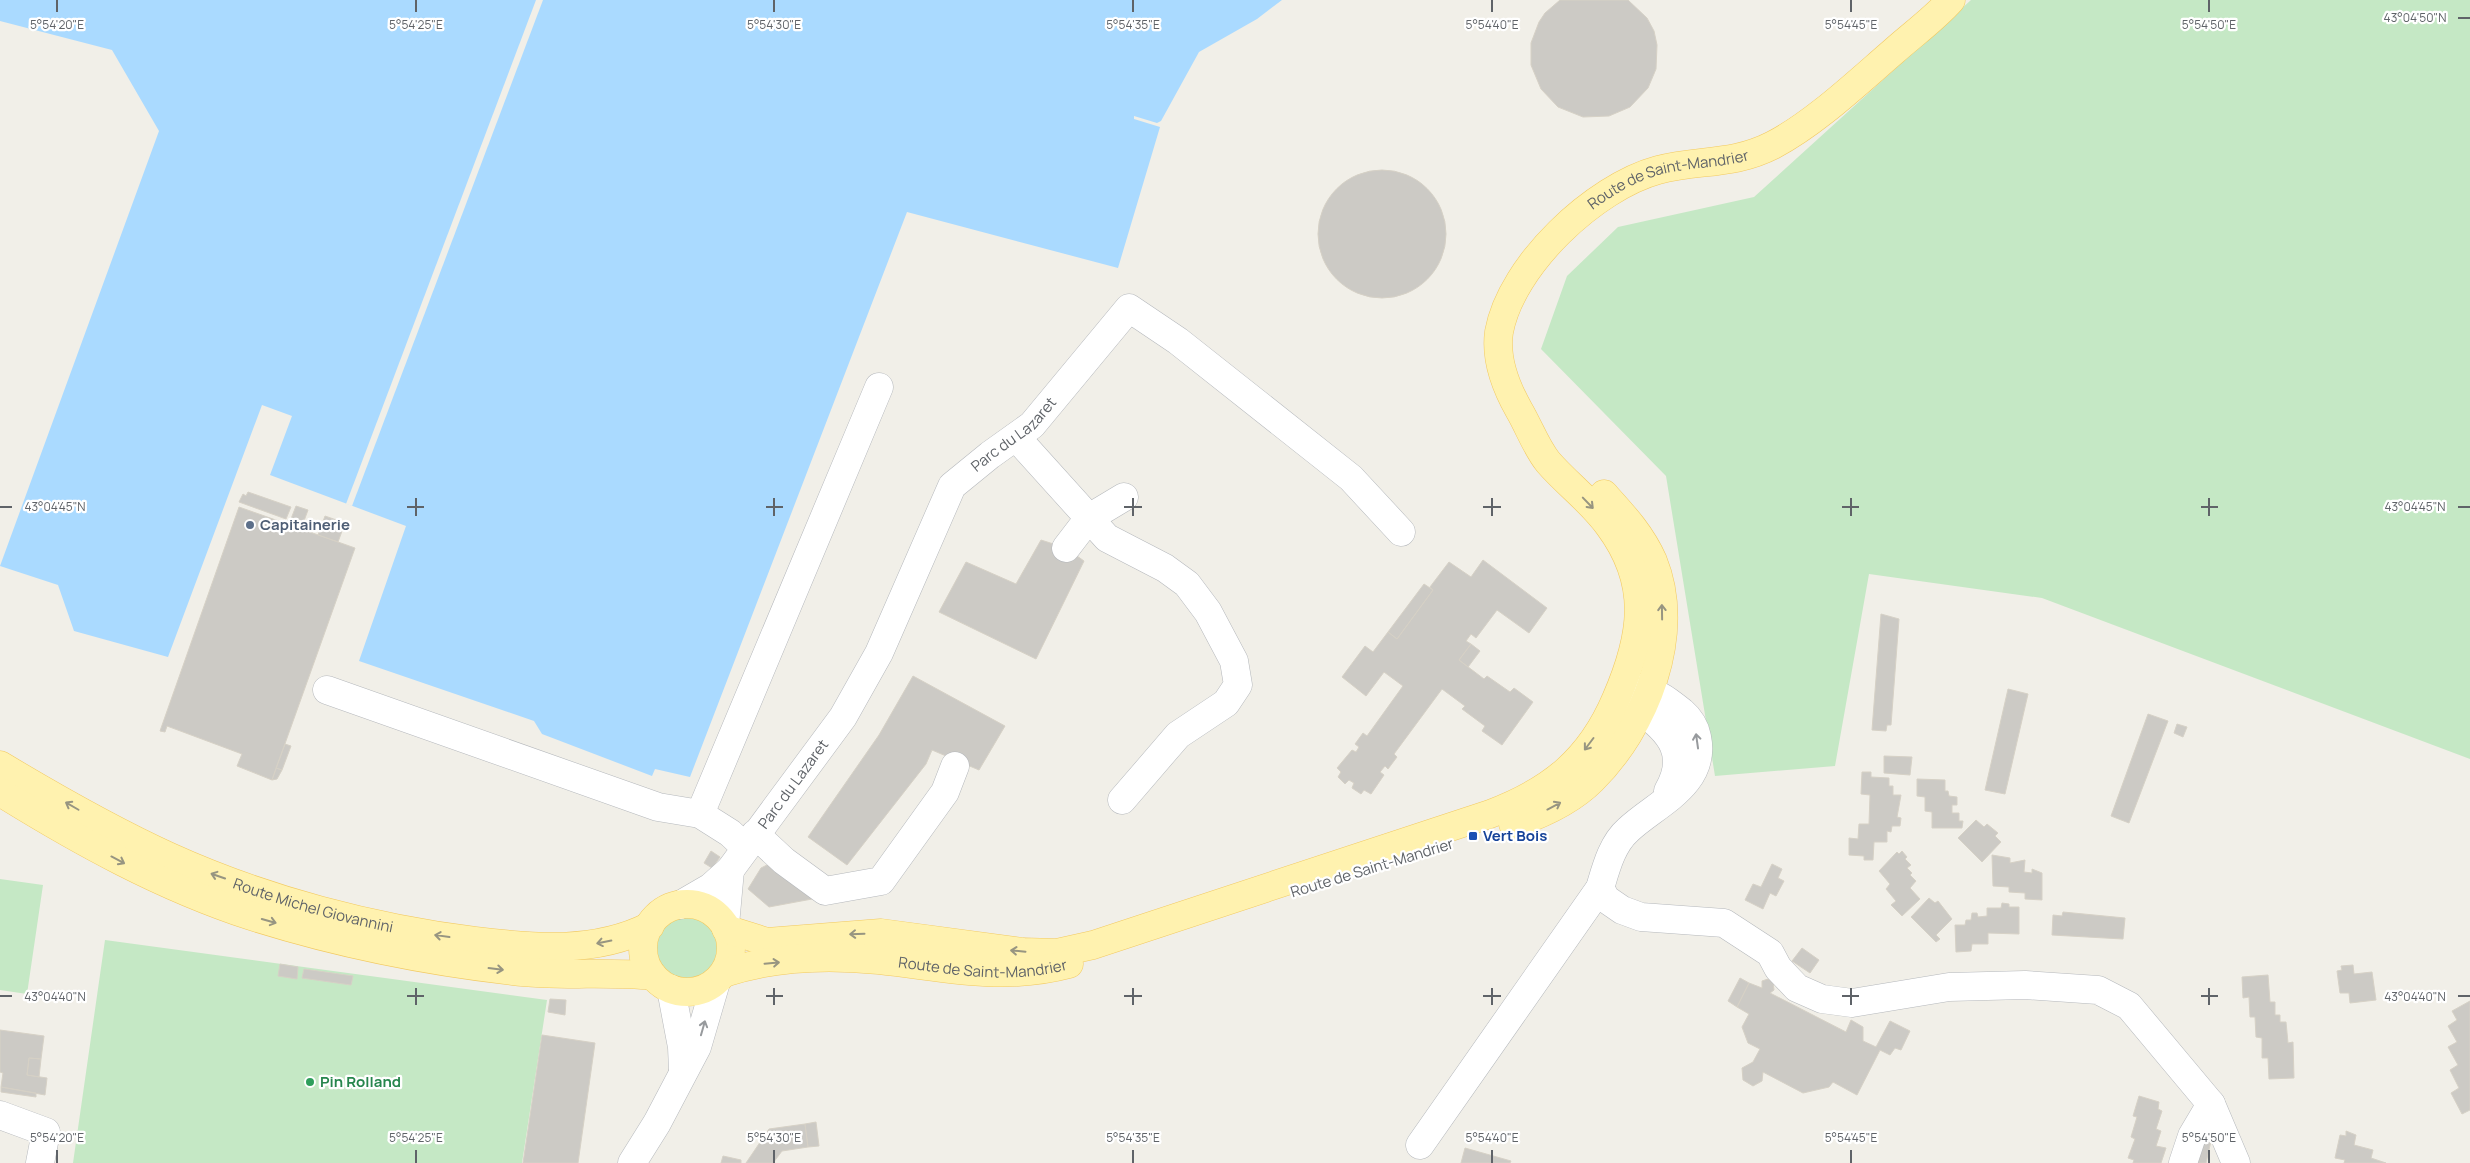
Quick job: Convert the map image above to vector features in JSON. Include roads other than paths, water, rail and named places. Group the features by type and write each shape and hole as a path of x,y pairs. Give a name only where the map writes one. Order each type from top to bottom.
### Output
{"main road":[{"name":"Route de Saint-Mandrier","path":"725,927 767,942 881,933 1023,952 1057,952 1093,945 1525,801 1552,784 1574,764 1612,708 1636,647 1639,605 1632,568 1609,526 1546,460 1507,389 1500,363 1499,334 1505,309 1522,275 1554,239 1588,208 1628,180 1660,170 1738,159 1774,144 1834,103 1951,0"},
{"name":"Route de Saint-Mandrier","path":"720,977 764,964 842,958 982,973 1023,973 1098,956 1383,863 1515,824 1566,799 1591,781 1627,736 1663,631 1662,594 1653,562 1638,532 1594,483 1527,424"},
{"name":"Route Michel Giovannini","path":"0,765 125,835 211,874 318,908 388,927 450,937 551,947 609,941 630,936 650,926"},
{"name":"Route Michel Giovannini","path":"0,792 123,862 180,888 250,915 320,936 450,962 507,970 662,982"},
{"path":"680,905 693,905 705,908 716,915 725,927 732,949 730,961 720,977 694,992 682,992 662,982 646,963 644,950 645,938 650,926 658,916 668,909 680,905"}],"street":[{"name":"Parc du Lazaret","path":"680,905 711,887 730,870 750,840 843,718 879,653 952,486 1032,425 1129,308 1178,341 1351,478 1401,532"},
{"path":"700,814 879,387"},
{"path":"1016,437 1107,538 1165,568 1187,584 1208,612 1234,661 1238,685 1226,703 1178,735 1122,800"},
{"path":"1066,548 1090,518 1124,497"},
{"path":"1420,1145 1600,888 1610,856 1618,841 1627,830 1656,809 1676,776 1676,748 1641,697 1645,625 1639,605"},
{"path":"327,690 658,807 700,814 730,833 750,840 784,861 825,891 881,881 945,792 956,766"},
{"path":"1612,708 1641,697"},
{"name":"Parc du Lazaret","path":"725,927 730,870"},
{"path":"1600,888 1606,899 1622,910 1642,917 1724,923 1770,953 1778,968 1797,988 1822,999 1852,1003 1949,987 2025,985 2098,990 2129,1006 2211,1104 2236,1163"},
{"path":"632,1163 674,1092 683,1070 697,1047 720,977"},
{"path":"662,982 682,1047 683,1070"},
{"path":"2183,1163 2192,1136 2211,1104"},
{"path":"0,1115 46,1132 40,1163"}],"water":[{"path":"0,0 1282,0 1257,19 1199,52 1161,121 1157,123 1134,116 1134,119 1160,127 1118,268 907,212 690,777 655,769 652,776 542,734 534,721 359,661 406,526 270,475 292,416 262,405 168,657 74,631 58,585 0,566 159,131 112,50 0,21"}],"place":[{"name":"Capitainerie","path":"250,525"},
{"name":"Vert Bois","path":"1473,836"},
{"name":"Pin Rolland","path":"310,1082"}]}
